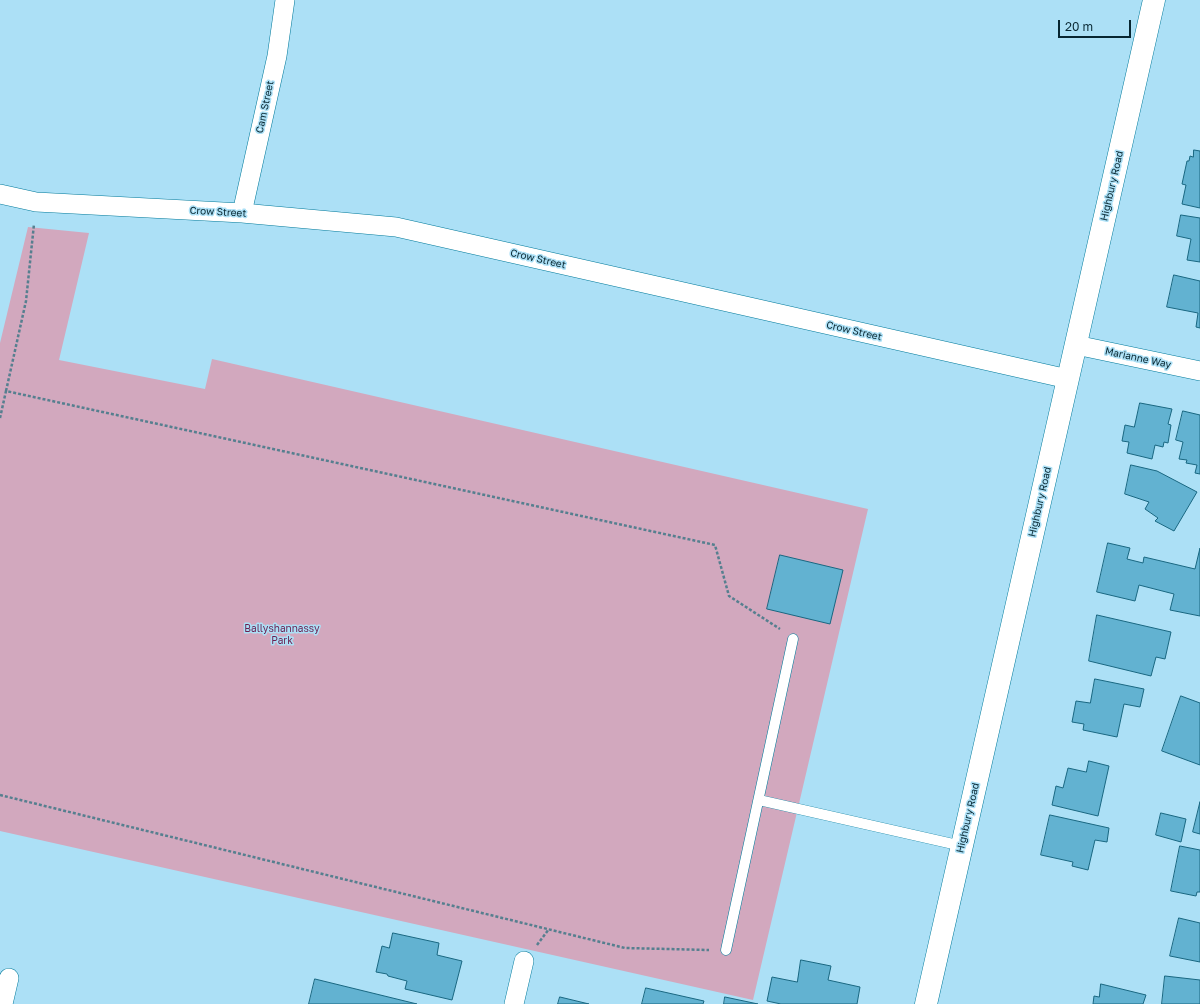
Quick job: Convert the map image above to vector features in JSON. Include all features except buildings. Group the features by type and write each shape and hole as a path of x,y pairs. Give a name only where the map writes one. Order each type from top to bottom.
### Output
{"main road":[{"name":"Highbury Road","path":"926,1004 1154,0"}],"street":[{"name":"Cam Street","path":"242,214 277,56 285,0"},
{"name":"Crow Street","path":"0,194 36,202 242,214 396,227 1068,379"},
{"name":"Marianne Way","path":"1076,344 1200,371"},
{"path":"514,1004 524,961"},
{"path":"3,1004 9,978"}],"lane":[{"path":"726,950 794,639"},
{"path":"759,800 962,846"}],"path":[{"path":"0,418 26,302 34,224"},
{"path":"6,391 715,545 729,596 794,639"},
{"path":"0,795 626,948 726,950"}],"green space":[{"name":"Ballyshannassy Park","path":"28,227 89,233 59,360 205,389 212,359 868,509 753,1000 0,831 0,343"}]}
